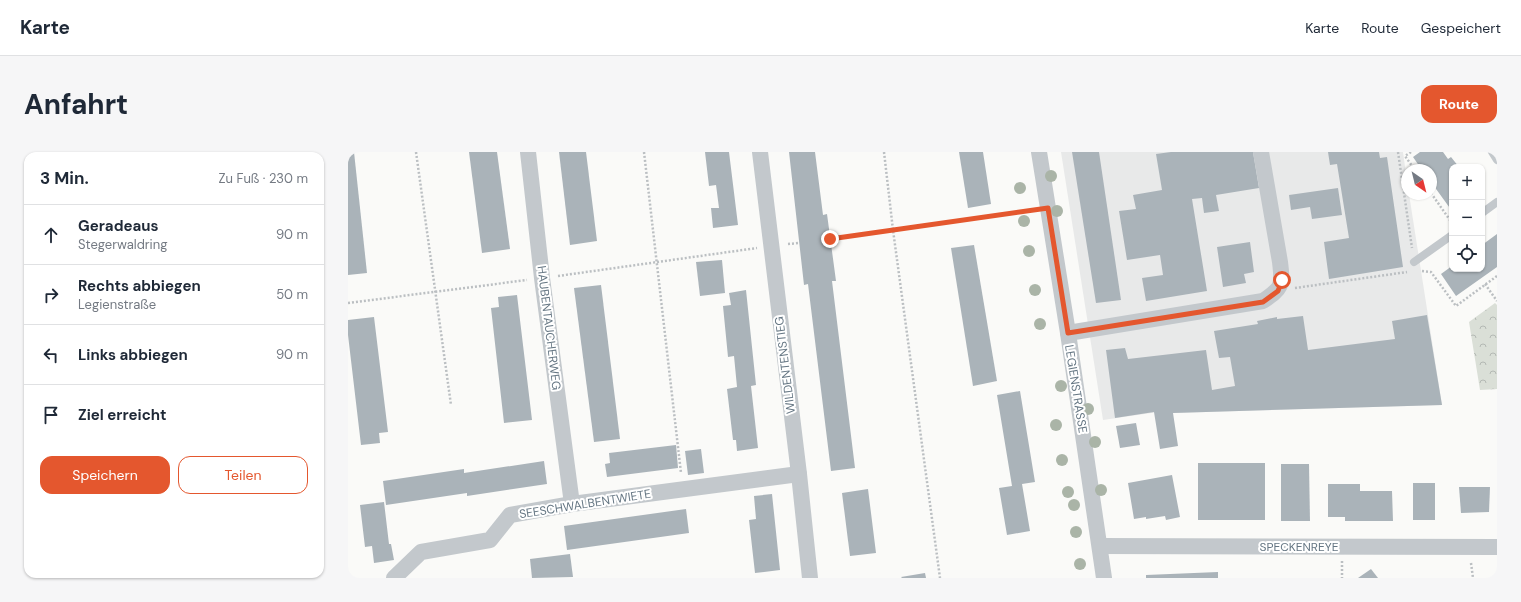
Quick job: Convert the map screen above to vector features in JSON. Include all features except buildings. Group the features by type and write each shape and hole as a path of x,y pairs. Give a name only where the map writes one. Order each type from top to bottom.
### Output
{"street":[{"name":"HAUBENTAUCHERWEG","path":"528,152 542,278 572,504"},
{"name":"WILDENTENSTIEG","path":"760,152 810,578"},
{"name":"LEGIENSTRASSE","path":"1039,152 1068,333 1104,578"},
{"path":"1068,333 1263,302 1278,291 1282,280 1280,262 1261,152"},
{"name":"SEESCHWALBENTWIETE","path":"394,578 421,552 490,540 510,515 572,504 799,474"},
{"name":"SPECKENREYE","path":"1100,546 1497,547"}],"lane":[{"path":"1492,152 1497,160"},
{"path":"1485,211 1497,202"},
{"path":"1414,262 1451,236"}],"path":[{"path":"416,152 451,405"},
{"path":"644,152 682,489"},
{"path":"884,152 893,230 940,578"},
{"path":"1398,152 1416,270"},
{"path":"1411,152 1405,156 1411,164"},
{"path":"1436,200 1449,219"},
{"path":"830,239 1048,208"},
{"path":"348,303 799,243"},
{"path":"1278,291 1416,270 1431,272 1456,306 1497,276"},
{"path":"1486,284 1497,300"}],"shaded area":[{"path":"1061,152 1403,152 1405,164 1401,164 1401,200 1410,200 1442,405 1173,413 1172,410 1103,420"}],"green space":[{"path":"1495,303 1497,305 1497,389 1480,390 1469,322"}],"route":[{"path":"830,239 1048,208 1068,333 1263,302 1278,291 1282,280"}]}
